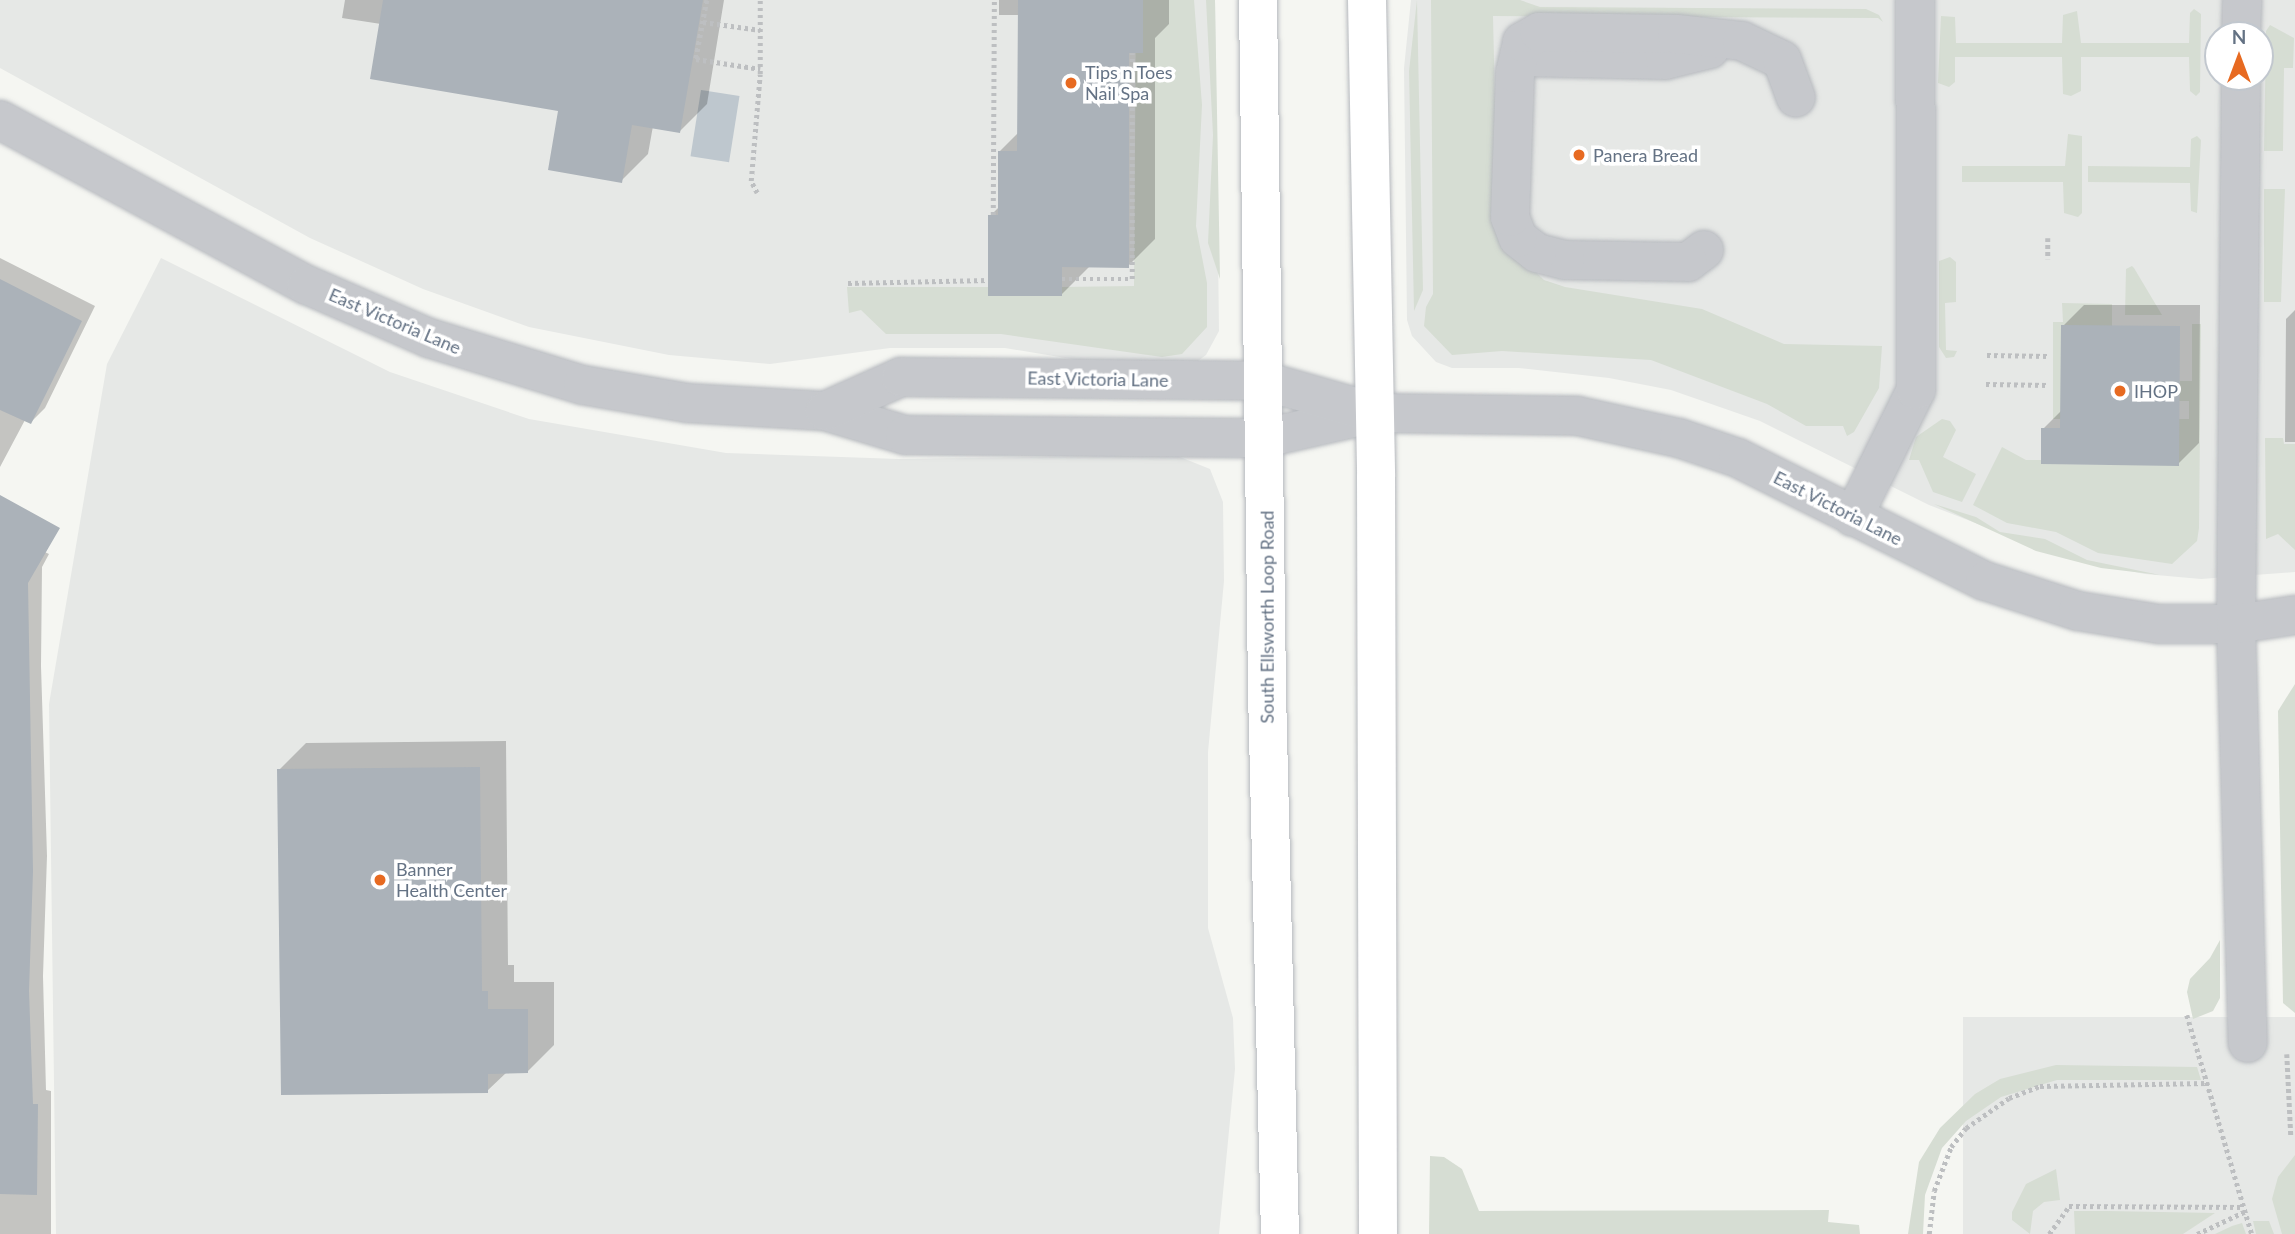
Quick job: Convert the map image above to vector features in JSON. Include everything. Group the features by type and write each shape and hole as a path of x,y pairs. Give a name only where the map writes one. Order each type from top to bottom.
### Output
{"main road":[{"name":"South Ellsworth Loop Road","path":"1258,0 1280,1234"},
{"path":"1367,0 1375,413 1377,1234"}],"street":[{"path":"1853,517 1916,390 1915,0"},
{"path":"2241,21 2242,0"},
{"path":"1704,250 1688,262 1565,260 1537,253 1518,238 1510,217 1522,42 1539,32 1677,34 1742,41 1782,60 1796,98"},
{"path":"2241,91 2236,624 2248,1043"},
{"name":"East Victoria Lane","path":"0,120 307,285 429,338 583,385 687,403 825,411 905,435 1265,438 1375,413 1551,415 1630,425 1738,458 1985,581 2078,611 2159,624 2236,624 2295,615"},
{"name":"East Victoria Lane","path":"825,411 901,377 1264,381 1375,413"}],"path":[{"path":"706,0 696,59 760,69"},
{"path":"757,193 751,181 760,69 760,0"},
{"path":"993,215 994,0"},
{"path":"703,22 760,30"},
{"path":"1062,279 1132,279 1132,53"},
{"path":"2048,238 2048,259"},
{"path":"848,283 988,280"},
{"path":"1987,355 2048,356"},
{"path":"1986,384 2048,385"},
{"path":"2187,1015 2252,1234"},
{"path":"2286,1043 2291,1137"},
{"path":"1929,1234 1934,1191 1951,1146 1966,1128 2010,1098 2040,1086 2207,1083"},
{"path":"2049,1234 2069,1206 2245,1209"},
{"path":"2197,1234 2245,1209"}],"shaded area":[{"path":"0,0 1215,0 1219,331 1206,355 1191,366 1150,372 1005,348 890,348 770,364 669,355 529,327 423,289 310,238 0,68"},
{"path":"1136,0 1194,0 1202,105 1196,226 1207,283 1207,327 1182,354 1162,357 1001,334 886,334 861,310 849,313 847,287 988,287 1062,296 1062,287 1134,286"},
{"path":"1206,0 1215,0 1220,279 1208,243 1213,135"},
{"path":"1411,0 2295,0 2295,572 2201,579 2145,574 2068,559 1929,505 1760,421 1671,390 1609,378 1519,368 1452,368 1436,362 1412,336 1407,320 1404,68"},
{"path":"1417,0 1423,290 1414,311 1409,71"},
{"path":"1431,0 1520,0 1540,7 1866,9 1879,15 1883,22 1878,18 1493,16 1498,236 1544,280 1565,287 1702,309 1784,344 1882,346 1879,388 1854,432 1847,436 1843,426 1806,426 1767,404 1651,360 1502,351 1452,355 1424,326 1426,307 1433,294"},
{"path":"2194,9 2201,14 2200,92 2196,96 2190,91 2189,57 2081,57 2081,91 2071,96 2063,94 2062,57 1955,57 1955,82 1949,87 1938,83 1941,16 1955,17 1956,43 2062,43 2063,15 2077,11 2081,43 2189,43 2190,13"},
{"path":"2274,27 2294,38 2293,68 2284,68 2283,151 2264,151 2265,91 2274,91"},
{"path":"701,90 740,96 729,162 691,156"},
{"path":"2068,134 2082,136 2082,213 2078,217 2064,213 2063,182 1962,182 1962,166 2065,166"},
{"path":"2197,136 2201,140 2197,213 2191,211 2190,183 2088,182 2088,166 2190,167 2191,139"},
{"path":"2264,189 2285,189 2281,302 2264,302"},
{"path":"1950,257 1956,262 1956,302 1945,303 1946,350 1957,351 1954,357 1946,358 1939,347 1939,261"},
{"path":"161,258 390,372 529,419 726,453 899,459 1175,455 1210,469 1223,502 1224,581 1208,752 1208,928 1233,1018 1235,1069 1219,1234 56,1234 49,704 107,364"},
{"path":"2132,266 2162,315 2125,315 2126,269"},
{"path":"2062,303 2112,304 2112,326 2060,419 2053,419 2053,322 2063,322"},
{"path":"2192,324 2201,324 2199,528 2197,541 2172,564 2098,553 2056,532 2007,523 1973,505 2002,447 2026,460 2041,460 2041,464 2178,465 2179,419 2189,419 2189,401 2179,401 2180,381 2192,381"},
{"path":"1942,419 1950,421 1956,430 1943,457 1976,474 1962,502 1933,492 1919,460 1909,460 1916,437"},
{"path":"2265,438 2283,438 2284,444 2295,444 2295,550 2278,534 2266,539"},
{"path":"1934,504 1976,517 2000,532 2045,539 2087,560 2160,575 2101,568 2036,551"},
{"path":"2295,684 2295,1013 2283,1003 2278,711"},
{"path":"2220,940 2220,998 2213,1011 2193,1019 2187,992 2190,979 2210,958"},
{"path":"1963,1017 2295,1017 2295,1234 1963,1234"},
{"path":"2056,1065 2197,1067 2201,1080 2057,1080 2001,1097 1966,1121 1942,1148 1925,1195 1923,1234 1908,1234 1919,1162 1940,1128 1975,1094 2000,1079"},
{"path":"2295,1155 2295,1234 2282,1234 2272,1199 2278,1177"},
{"path":"1430,1156 1444,1157 1462,1169 1479,1211 1829,1210 1828,1222 1859,1225 1860,1234 1429,1234"},
{"path":"2056,1169 2060,1200 2044,1202 2033,1211 2030,1234 2012,1220 2012,1212 2026,1184"},
{"path":"2074,1211 2215,1213 2183,1234 2075,1234"},
{"path":"2253,1221 2269,1221 2274,1234 2256,1234"},
{"path":"2242,1223 2246,1234 2215,1234 2232,1226"}],"building":[{"path":"383,0 703,0 680,133 632,125 622,183 548,170 558,111 370,79"},
{"path":"1018,0 1143,0 1143,53 1129,53 1129,268 1062,267 1062,296 988,296 988,215 998,215 998,151 1017,151"},
{"path":"0,279 82,321 31,424 0,410"},
{"name":"IHOP","path":"2061,325 2180,326 2179,466 2041,464 2041,428 2060,428"},
{"path":"0,495 60,528 28,583 33,871 29,991 33,1104 38,1104 37,1195 0,1194"},
{"name":"Banner Health Center","path":"480,767 482,991 488,991 488,1009 528,1009 528,1073 488,1074 488,1093 281,1095 277,769"}],"place":[{"name":"Tips n Toes Nail Spa","path":"1071,83"},
{"name":"Panera Bread","path":"1579,155"},
{"name":"IHOP","path":"2120,391"},
{"name":"Banner Health Center","path":"380,880"}]}
